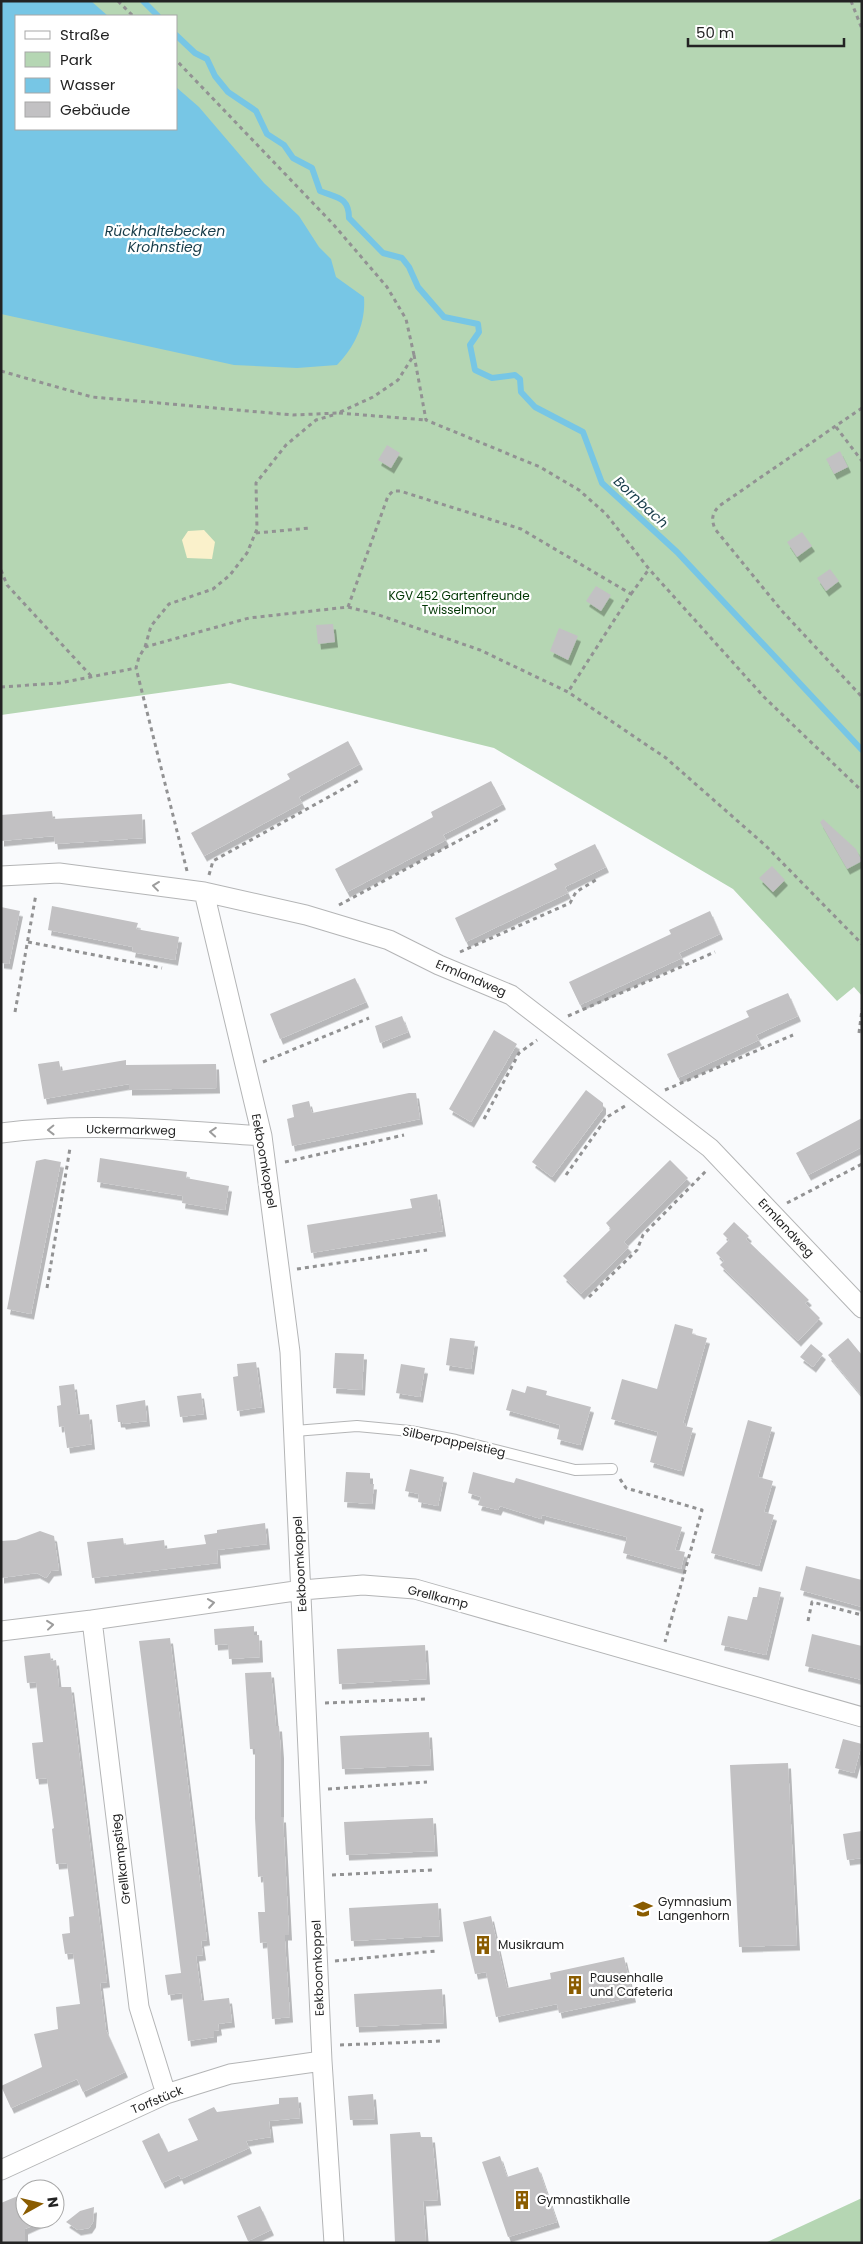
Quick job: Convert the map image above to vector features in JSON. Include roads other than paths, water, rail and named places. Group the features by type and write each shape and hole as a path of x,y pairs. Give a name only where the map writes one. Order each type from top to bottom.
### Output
{"street":[{"name":"Ermlandweg","path":"1,876 59,874 204,892 318,918 390,940 439,965 511,995 710,1148 862,1308"},
{"name":"Eekboomkoppel","path":"204,892 262,1136 290,1352 330,2241"},
{"name":"Uckermarkweg","path":"1,1133 23,1130 141,1128 262,1136"},
{"name":"Grellkamp","path":"1,1631 302,1590 363,1585 414,1589 660,1661 801,1698 862,1717"},
{"name":"Grellkampstieg","path":"92,1620 139,2007 166,2094"},
{"name":"Torfstück","path":"1,2170 166,2094 230,2074 322,2054"}],"lane":[{"name":"Silberpappelstieg","path":"295,1430 357,1426 410,1431 456,1440 575,1470 612,1469"}],"water":[{"name":"Rückhaltebecken Krohnstieg","path":"1,1 91,1 107,15 15,15 15,130 178,130 178,89 199,107 264,183 299,216 319,247 331,259 336,277 364,297 363,316 358,334 349,350 337,365 297,368 234,365 1,314"}],"waterway":[{"name":"Bornbach","path":"143,1 157,15"},
{"name":"Bornbach","path":"178,37 195,53 207,59 215,76 228,92 256,111 267,134 284,145 293,158 312,168 320,191 341,199 347,206 349,218 383,253 402,258 409,267 418,287 444,317 478,324 479,332 470,345 475,370 492,378 515,375 520,379 521,392 535,407 583,432 602,483 677,552 862,750"}],"place":[{"name":"Gymnasium Langenhorn","path":"643,1909"},
{"name":"Musikraum","path":"483,1945"},
{"name":"Pausenhalle und Cafeteria","path":"575,1985"},
{"name":"Gymnastikhalle","path":"522,2200"}],"park label":[{"name":"KGV 452 Gartenfreunde Twisselmoor","path":"459,603"}]}
